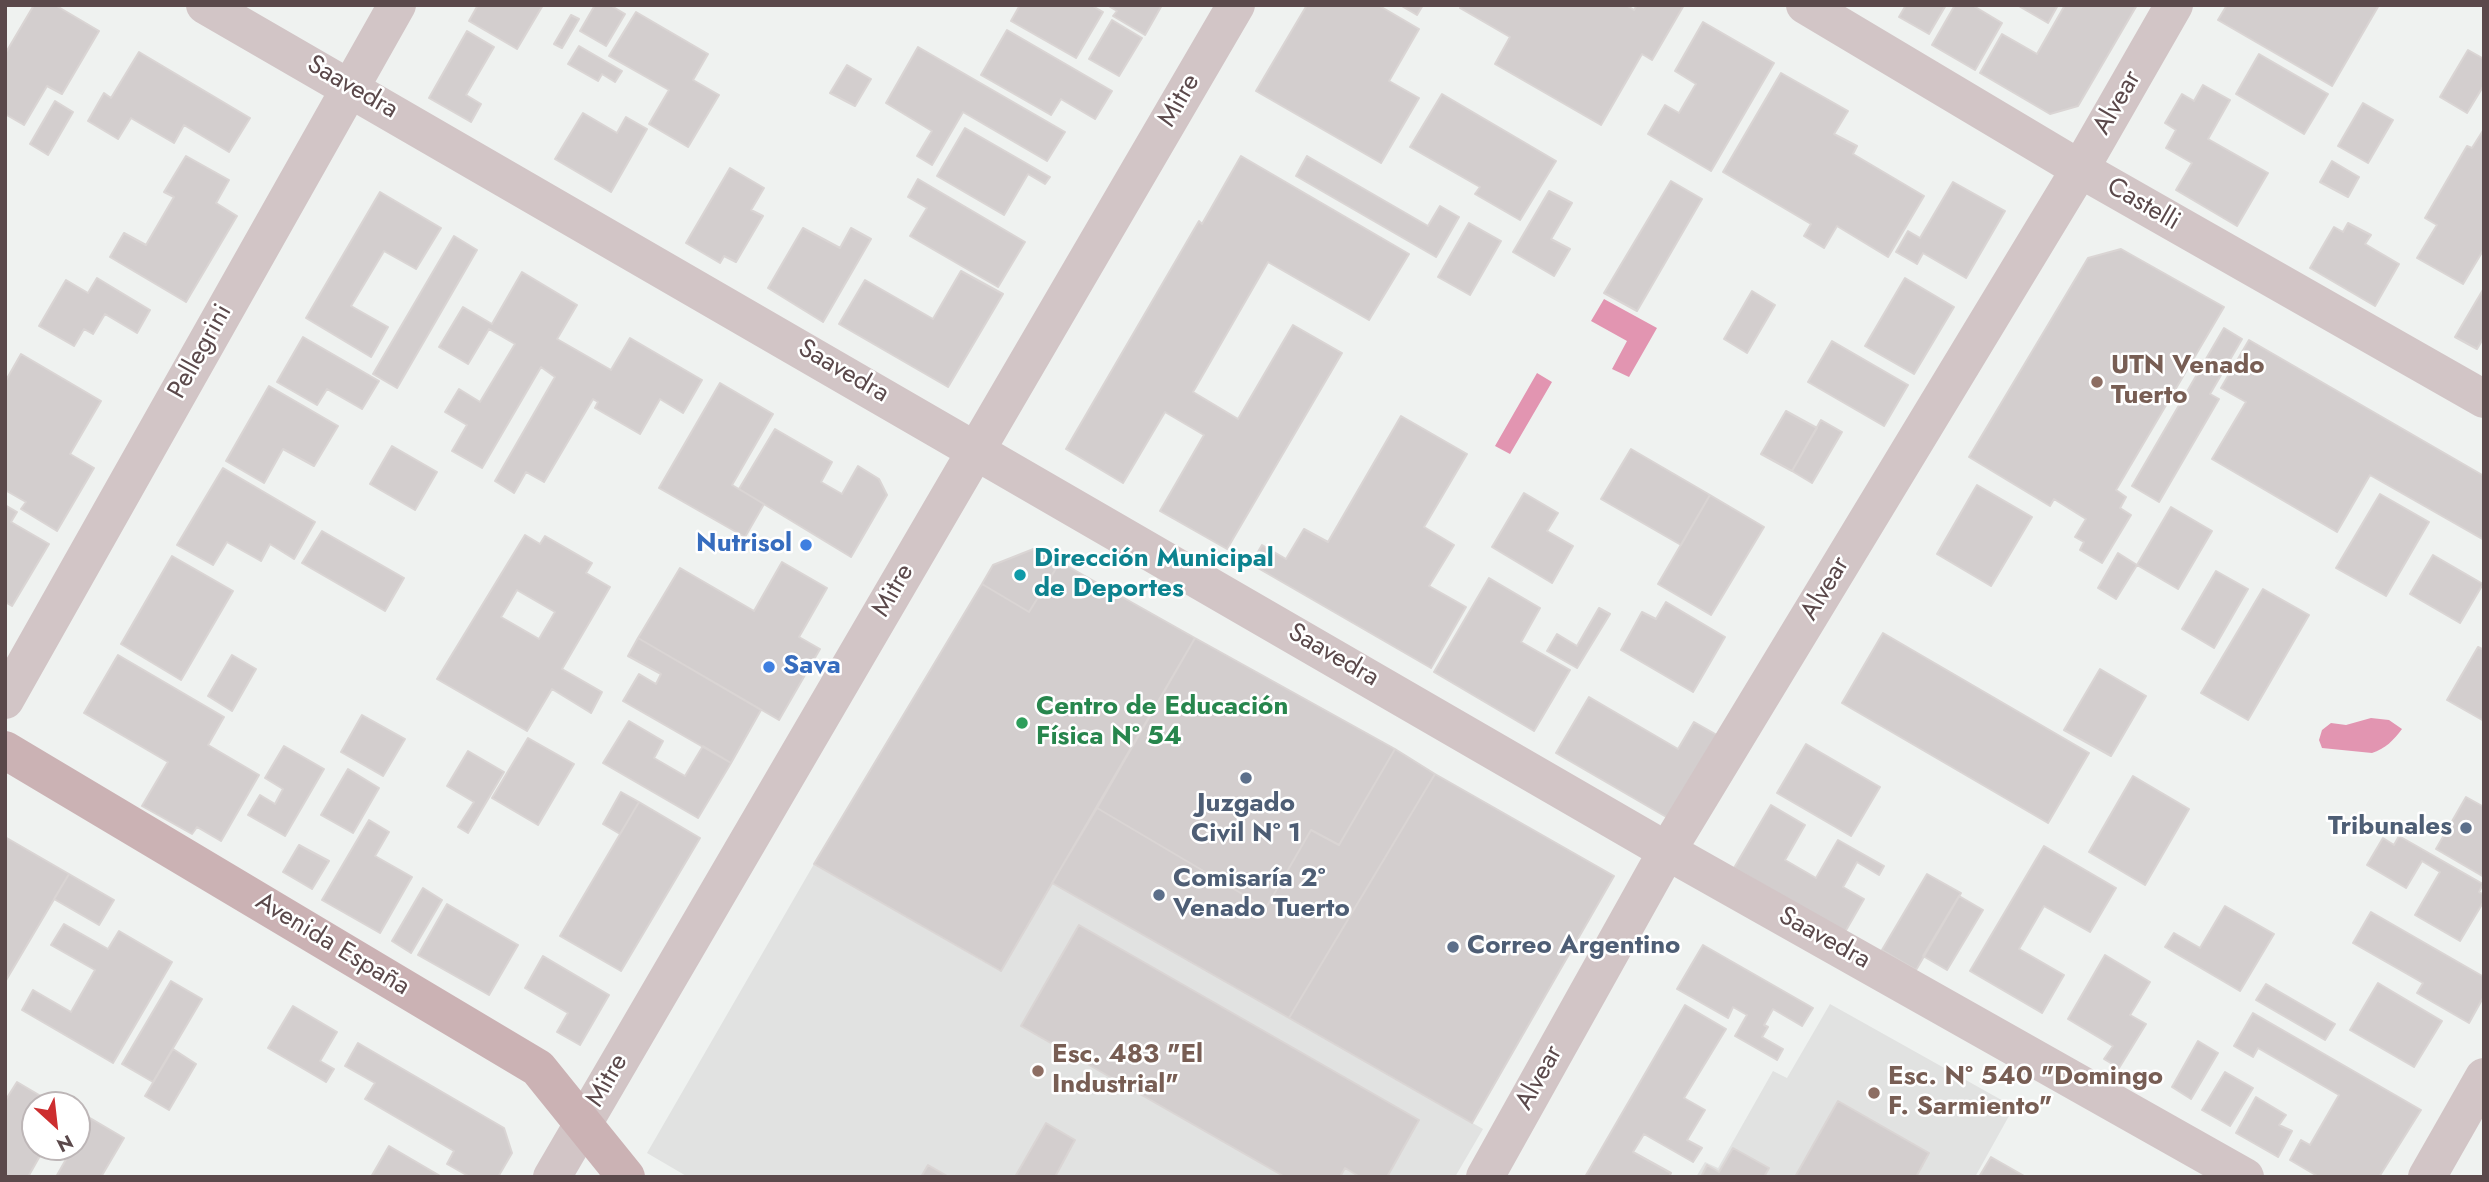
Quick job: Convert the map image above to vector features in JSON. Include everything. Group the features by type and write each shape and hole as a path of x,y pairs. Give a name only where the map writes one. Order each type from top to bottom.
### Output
{"main road":[{"name":"Avenida España","path":"5,750 538,1068 626,1177"}],"street":[{"name":"Saavedra","path":"205,5 977,449 1667,851 2245,1177"},
{"name":"Pellegrini","path":"5,699 397,5"},
{"name":"Mitre","path":"552,1177 1236,5"},
{"name":"Castelli","path":"1805,5 2080,169 2484,399"},
{"name":"Alvear","path":"1485,1177 1667,851 2080,169 2174,5"},
{"path":"2427,1177 2484,1077"}],"shaded area":[{"path":"1604,299 1657,328 1629,377 1612,369 1627,341 1591,321"},
{"path":"1537,373 1552,382 1510,454 1495,446"},
{"path":"2371,718 2389,720 2402,729 2389,744 2372,753 2322,748 2319,740 2322,730 2331,723 2346,725"},
{"name":"Esc. 483 \"El Industrial\"","path":"814,864 1000,971 1052,883 1483,1129 1455,1177 688,1177 647,1153"},
{"name":"Esc. N° 540 \"Domingo F. Sarmiento\"","path":"1830,1004 2014,1107 1975,1177 1696,1177 1705,1162 1718,1168 1773,1071 1787,1078"}],"building":[{"path":"34,5 55,5 99,31 62,94 47,86 24,125 5,114 5,54"},
{"path":"478,5 543,5 517,49 469,21"},
{"path":"595,5 610,5 625,14 606,46 580,31"},
{"path":"1020,5 1091,5 1103,12 1076,58 1011,21"},
{"path":"1107,5 1162,5 1145,35 1113,16 1117,11"},
{"path":"1307,5 1378,5 1419,29 1389,81 1419,98 1381,163 1256,91"},
{"path":"1400,5 1423,5 1417,15"},
{"path":"1462,5 1626,5 1634,10 1637,5 1684,5 1652,60 1642,54 1601,125 1495,64 1510,37 1460,8"},
{"path":"1906,5 1946,5 1929,34 1899,17"},
{"path":"1955,5 1972,5 2002,23 1975,70 1932,45"},
{"path":"2017,5 2058,5 2048,23"},
{"path":"2065,5 2137,5 2078,106 2050,114 1980,73 2002,34 2037,54"},
{"path":"2227,5 2379,5 2332,86 2218,20"},
{"path":"636,12 708,54 693,80 719,95 688,147 649,124 669,90 609,56"},
{"path":"571,15 579,19 562,48 554,44"},
{"path":"1112,20 1142,38 1119,76 1089,59"},
{"path":"1703,22 1774,63 1711,171 1648,134 1665,105 1679,113 1696,84 1675,71"},
{"path":"1007,30 1112,91 1095,119 1061,99 1051,115 981,75"},
{"path":"467,31 494,47 466,95 481,104 471,122 429,98"},
{"path":"579,46 622,71 615,82 602,74 598,81 568,64"},
{"path":"918,47 1065,132 1047,161 963,112 932,165 917,156 932,131 886,103"},
{"path":"2468,50 2484,59 2484,85 2467,113 2440,97"},
{"path":"139,52 250,118 229,152 184,125 174,143 131,118 118,139 88,121 104,93 111,98"},
{"path":"2259,54 2328,94 2304,134 2236,94"},
{"path":"847,65 871,79 855,106 830,93"},
{"path":"1781,73 1848,111 1834,134 1857,146 1853,154 1924,196 1888,257 1837,226 1824,248 1804,236 1811,224 1723,172"},
{"path":"2203,85 2230,100 2208,139 2268,173 2237,226 2176,190 2192,163 2166,148 2176,130 2165,123 2182,94 2194,101"},
{"path":"1442,94 1556,161 1520,220 1475,194 1480,187 1410,147"},
{"path":"55,101 73,112 48,155 30,144"},
{"path":"2363,103 2393,120 2368,163 2338,146"},
{"path":"583,113 617,133 626,117 647,129 611,192 555,159"},
{"path":"965,128 1050,177 1045,184 1028,174 1004,215 937,176"},
{"path":"2484,129 2484,249 2463,284 2417,258 2437,225 2425,218 2467,146 2472,148"},
{"path":"186,156 229,180 216,203 237,216 186,302 110,257 124,233 146,245 174,197 164,192"},
{"path":"1241,156 1409,254 1369,320 1268,262 1193,392 1238,419 1293,325 1342,353 1227,549 1160,511 1204,435 1165,412 1123,483 1066,449 1199,221 1202,224"},
{"path":"1307,156 1428,226 1440,206 1459,217 1436,257 1296,176"},
{"path":"2332,161 2359,177 2348,197 2320,182"},
{"path":"730,168 764,188 751,210 763,216 736,262 724,256 720,263 686,243"},
{"path":"918,179 1025,242 998,287 910,236 927,208 908,197"},
{"path":"1671,181 1702,199 1637,311 1604,293"},
{"path":"1953,182 2005,211 1966,278 1923,253 1917,264 1896,252 1908,231 1920,238"},
{"path":"1549,191 1572,203 1551,239 1570,249 1554,276 1513,252"},
{"path":"380,192 441,228 416,269 384,251 351,306 388,327 371,357 306,318"},
{"path":"1469,223 1501,241 1470,295 1438,277"},
{"path":"2348,223 2371,235 2365,244 2399,264 2375,306 2310,268 2334,227 2343,232"},
{"path":"803,228 840,248 851,228 871,239 823,322 768,288"},
{"path":"454,236 477,250 397,388 373,374"},
{"name":"UTN Venado Tuerto","path":"2121,249 2224,307 2116,490 2126,497 2120,508 2131,515 2102,563 2080,550 2084,542 2075,537 2086,519 2054,499 2050,506 1969,457 2088,258"},
{"path":"961,271 1003,294 948,387 839,324 865,280 933,319"},
{"path":"522,272 577,305 557,339 611,370 630,338 702,380 683,413 660,399 640,434 595,408 598,402 593,399 544,482 526,472 514,493 495,481 555,377 541,367 482,468 452,451 467,425 445,412 459,389 480,402 515,344 489,329 468,364 439,347 463,307 492,324"},
{"path":"97,278 150,310 137,333 105,314 93,334 84,329 74,346 39,326 66,280 88,293"},
{"path":"1905,278 1954,307 1914,374 1865,346"},
{"path":"2484,288 2484,337 2477,349 2455,337"},
{"path":"1752,291 1775,305 1747,353 1724,339"},
{"path":"2224,328 2242,339 2210,394 2219,399 2159,502 2132,486"},
{"path":"303,337 379,381 362,409 327,389 317,405 277,382"},
{"path":"2249,340 2484,476 2484,540 2370,475 2337,532 2212,459 2246,402 2221,388"},
{"path":"1832,341 1908,385 1884,426 1808,382"},
{"path":"21,354 101,401 70,454 94,468 57,531 21,509 26,502 5,490 5,382"},
{"path":"720,383 773,414 732,485 764,504 745,537 659,488"},
{"path":"269,386 338,426 314,466 283,449 264,483 226,461"},
{"path":"1786,411 1817,428 1792,471 1761,454"},
{"path":"1401,416 1467,454 1424,527 1454,545 1429,586 1466,607 1431,668 1251,564 1262,545 1286,559 1304,529 1328,542"},
{"path":"1821,420 1842,432 1812,483 1792,471"},
{"path":"775,429 832,462 821,482 842,494 858,466 879,479 887,495 851,557 739,489"},
{"path":"392,446 437,472 415,510 370,484"},
{"path":"1631,449 1710,495 1681,545 1601,499"},
{"path":"223,468 315,522 294,559 270,544 261,561 227,542 213,565 177,545"},
{"path":"1977,485 2032,517 1991,586 1937,554"},
{"path":"1524,493 1558,513 1547,531 1573,546 1552,583 1492,547"},
{"path":"2380,494 2429,522 2386,596 2336,568"},
{"path":"1710,495 1764,527 1711,615 1658,584"},
{"path":"5,505 17,512 11,522 49,544 12,606 5,602"},
{"path":"2171,507 2212,531 2178,589 2137,565"},
{"path":"322,531 404,578 385,611 302,563"},
{"path":"525,535 540,544 545,536 592,563 586,573 610,587 562,669 602,692 591,713 552,689 527,731 437,679","holes":["517,590 555,612 539,639 501,617"]},
{"name":"Dirección Municipal de Deportes","path":"1036,548 1060,562 1029,612 982,584 993,565"},
{"path":"2118,553 2137,565 2116,599 2098,588"},
{"path":"2433,555 2483,584 2460,623 2410,594"},
{"path":"172,556 233,591 181,680 121,644"},
{"path":"782,562 827,588 799,637 820,649 779,720 638,638 680,568 754,611"},
{"name":"Centro de Educación Física Nº 54","path":"1060,562 1195,638 1001,971 814,864 982,584 1029,612"},
{"path":"2216,571 2248,589 2214,648 2182,629"},
{"path":"1489,578 1540,608 1521,642 1570,670 1534,731 1434,672"},
{"path":"2263,589 2309,615 2248,720 2201,693"},
{"path":"1666,602 1725,637 1693,692 1621,650 1642,612 1656,619"},
{"path":"1599,608 1610,614 1577,668 1547,651 1557,634 1577,646"},
{"path":"1883,633 2089,753 2048,823 1842,703"},
{"path":"638,638 761,710 731,763 623,701 639,674 656,684 661,674 628,656"},
{"name":"Juzgado Civil Nº 1","path":"1195,638 1395,749 1339,845 1311,830 1266,908 1097,808"},
{"path":"2478,647 2484,650 2484,721 2447,700"},
{"path":"118,655 224,717 208,745 259,775 221,841 197,827 192,834 142,806 168,762 84,713"},
{"path":"232,655 256,669 232,711 208,696"},
{"path":"2100,669 2146,696 2111,756 2064,730"},
{"path":"1589,697 1678,749 1694,722 1717,735 1668,818 1556,753"},
{"path":"362,715 405,739 383,776 341,752"},
{"path":"629,721 663,741 654,758 685,776 703,746 731,763 698,818 603,763"},
{"path":"528,738 574,764 538,825 492,798"},
{"path":"1806,744 1880,787 1851,836 1777,793"},
{"path":"284,746 324,769 285,836 248,815 260,795 275,804 283,789 265,778"},
{"name":"Comisaría 2º Venado Tuerto","path":"1395,749 1435,774 1289,1018 1052,883 1097,808 1266,908 1311,830 1339,845"},
{"path":"468,751 504,772 468,833 458,827 474,802 447,786"},
{"path":"348,769 379,788 353,833 321,815"},
{"name":"Correo Argentino","path":"1435,774 1614,876 1472,1123 1289,1018"},
{"path":"2133,776 2189,809 2145,885 2089,852"},
{"path":"621,792 639,802 620,834 603,824"},
{"name":"Tribunales","path":"2466,797 2484,807 2484,877 2436,849"},
{"path":"639,802 700,838 621,971 560,936"},
{"path":"1771,805 1805,825 1785,860 1816,878 1838,840 1884,866 1879,875 1857,862 1843,887 1864,899 1845,932 1734,868"},
{"path":"369,820 389,832 375,856 412,877 380,933 322,900"},
{"path":"2399,836 2483,884 2479,892 2484,895 2484,901 2460,941 2415,915 2440,872 2422,861 2406,888 2367,865 2383,838 2394,845"},
{"path":"5,837 69,874 5,982"},
{"path":"299,845 329,861 312,889 283,872"},
{"path":"2044,846 2116,888 2090,932 2044,906 2019,949 2064,975 2042,1013 1970,971"},
{"path":"69,874 114,900 99,925 54,899"},
{"path":"1927,874 1961,893 1916,970 1882,950"},
{"path":"423,888 442,900 411,953 392,941"},
{"path":"1959,896 1983,910 1947,970 1923,956"},
{"path":"447,904 518,945 489,995 418,955"},
{"path":"2225,906 2274,934 2240,991 2165,947 2174,933 2200,948"},
{"path":"2371,912 2484,977 2484,996 2469,1023 2417,993 2423,983 2353,943"},
{"path":"64,924 108,949 119,931 172,962 113,1063 22,1010 33,990 71,1012 95,970 51,945"},
{"path":"1079,925 1419,1120 1387,1177 1360,1177 1345,1168 1340,1177 1285,1177 1021,1026"},
{"path":"1703,945 1813,1008 1802,1026 1773,1009 1764,1025 1768,1027 1762,1037 1783,1049 1777,1060 1735,1036 1747,1015 1733,1007 1728,1018 1677,989"},
{"path":"2105,955 2150,982 2130,1015 2146,1024 2119,1068 2104,1059 2113,1046 2068,1019"},
{"path":"543,956 609,995 580,1045 557,1032 568,1013 525,988"},
{"path":"171,981 202,999 153,1082 122,1064"},
{"path":"2378,983 2442,1021 2414,1067 2350,1030"},
{"path":"2266,984 2335,1024 2325,1040 2256,1000"},
{"path":"1685,1005 1726,1029 1684,1098 1705,1110 1687,1140 1702,1148 1693,1162 1644,1134 1633,1152 1671,1173 1669,1177 1585,1177"},
{"path":"293,1006 337,1032 320,1061 334,1069 326,1082 268,1048"},
{"path":"2253,1013 2421,1110 2379,1177 2319,1177 2290,1160 2301,1140 2310,1145 2339,1095 2258,1048 2253,1057 2234,1046"},
{"path":"2198,1041 2218,1053 2191,1099 2172,1087"},
{"path":"358,1043 504,1128 512,1153 498,1177 470,1177 447,1164 454,1151 365,1099 375,1083 345,1066"},
{"path":"173,1049 196,1064 169,1110 145,1096"},
{"path":"2225,1072 2253,1088 2230,1126 2202,1110"},
{"path":"17,1082 32,1091 21,1091 21,1161 37,1161 28,1177 5,1177 5,1101"},
{"path":"2256,1097 2286,1115 2279,1125 2292,1131 2278,1157 2236,1133"},
{"path":"1838,1101 1929,1153 1916,1177 1795,1177"},
{"path":"91,1119 124,1138 101,1177 56,1177 65,1161 91,1161"},
{"path":"1046,1123 1075,1140 1056,1175 1058,1177 1015,1177"},
{"path":"389,1146 442,1177 371,1177"},
{"path":"1733,1148 1769,1168 1764,1177 1701,1177 1707,1165 1719,1172"},
{"path":"1991,1157 2026,1177 1979,1177"},
{"path":"928,1165 949,1177 921,1177"}],"place":[{"name":"UTN Venado Tuerto","path":"2097,382"},
{"name":"Nutrisol","path":"806,545"},
{"name":"Dirección Municipal de Deportes","path":"1020,575"},
{"name":"Sava","path":"769,667"},
{"name":"Centro de Educación Física Nº 54","path":"1022,723"},
{"name":"Juzgado Civil Nº 1","path":"1246,778"},
{"name":"Tribunales","path":"2466,828"},
{"name":"Comisaría 2º Venado Tuerto","path":"1159,895"},
{"name":"Correo Argentino","path":"1453,947"},
{"name":"Esc. 483 \"El Industrial\"","path":"1038,1071"},
{"name":"Esc. N° 540 \"Domingo F. Sarmiento\"","path":"1874,1093"}]}
